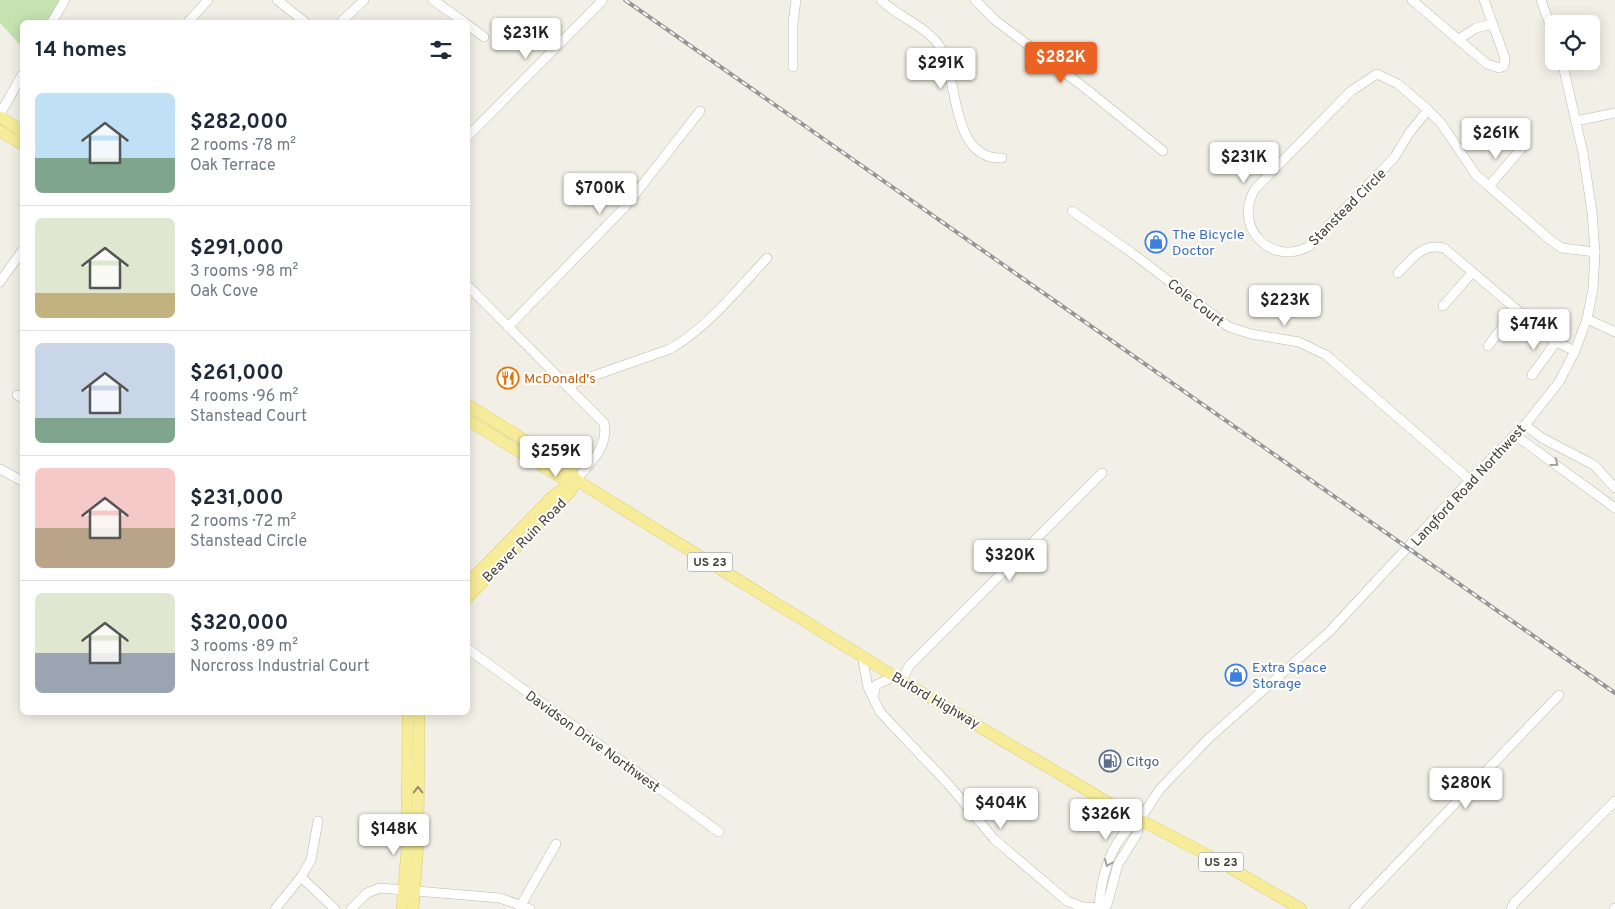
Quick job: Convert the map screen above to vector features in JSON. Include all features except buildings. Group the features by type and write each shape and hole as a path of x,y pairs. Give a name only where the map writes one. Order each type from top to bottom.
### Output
{"main road":[{"path":"0,116 20,130"},
{"path":"0,131 20,143"},
{"name":"Buford Highway","path":"470,406 568,467 576,480 899,679 1140,819 1221,862 1301,909"},
{"name":"Buford Highway","path":"470,421 563,479 576,480"},
{"path":"538,465 551,476 555,492 552,498"},
{"name":"Beaver Ruin Road","path":"470,580 552,498 576,480"},
{"name":"Beaver Ruin Road","path":"470,595 570,492 576,480"},
{"path":"402,909 410,891 418,844 410,715"},
{"path":"410,891 413,909"}],"street":[{"path":"54,19 64,0"},
{"path":"190,20 208,0"},
{"path":"277,0 302,20"},
{"path":"343,20 364,0"},
{"path":"433,0 461,20"},
{"path":"793,67 793,23 796,0"},
{"path":"881,0 890,8 908,17 940,46 949,65 956,110 969,139 982,154 990,158 1002,158"},
{"path":"975,0 996,20 1085,88 1163,152"},
{"path":"1412,0 1487,64 1498,68 1504,66 1505,58 1484,0"},
{"path":"1542,0 1547,15"},
{"path":"470,134 601,1"},
{"path":"1459,39 1476,28 1493,24"},
{"path":"470,26 484,36"},
{"name":"Langford Road Northwest","path":"1140,819 1125,829 1101,883 1099,905 1103,909 1107,905 1118,864 1137,834 1140,819 1160,789 1202,744 1329,632 1470,480 1525,425 1559,382 1587,319 1595,252 1591,203 1576,121 1564,70"},
{"name":"Stanstead Circle","path":"1428,110 1410,132 1394,158 1308,247 1297,252 1284,253 1270,249 1254,233 1248,222 1247,209 1255,188 1356,87 1377,74 1398,84 1428,110 1441,123 1476,176 1562,248 1595,252"},
{"path":"0,116 20,79"},
{"path":"508,326 625,207 700,111"},
{"path":"1576,121 1615,113"},
{"path":"1489,186 1521,149"},
{"name":"Cole Court","path":"1072,211 1132,253 1229,327 1251,334 1299,342 1326,355 1470,480"},
{"path":"1398,273 1421,250 1433,246 1444,248 1556,342 1574,351"},
{"path":"0,282 20,255"},
{"path":"568,387 670,349 680,343 712,316 766,258"},
{"path":"1443,306 1472,272"},
{"path":"470,288 604,423 606,432 604,444 576,480"},
{"path":"1488,346 1516,309"},
{"path":"1587,319 1615,332"},
{"path":"1532,374 1556,342"},
{"path":"1525,425 1542,438 1594,466 1615,488"},
{"path":"1515,435 1615,508"},
{"path":"0,469 20,480"},
{"path":"873,696 876,684 899,679 909,666 1102,473"},
{"name":"Davidson Drive Northwest","path":"470,650 719,832"},
{"path":"862,656 868,688 880,712 950,786 994,839 1060,895 1082,907 1103,909"},
{"path":"1354,909 1559,695"},
{"path":"1511,909 1514,903 1615,801"},
{"path":"275,909 301,877 311,860 318,821"},
{"path":"351,909 367,893 380,888 500,898 525,907 556,844"},
{"path":"301,877 335,909"},
{"path":"1082,907 1092,901 1098,893 1101,883"}],"green space":[{"path":"0,0 60,0 50,20 20,20 20,45 0,23"}],"railway":[{"path":"625,0 1615,693"}],"place":[{"name":"The Bicycle Doctor","path":"1156,242"},
{"name":"McDonald's","path":"508,378"},
{"name":"Extra Space Storage","path":"1236,675"},
{"name":"Citgo","path":"1110,761"}]}
